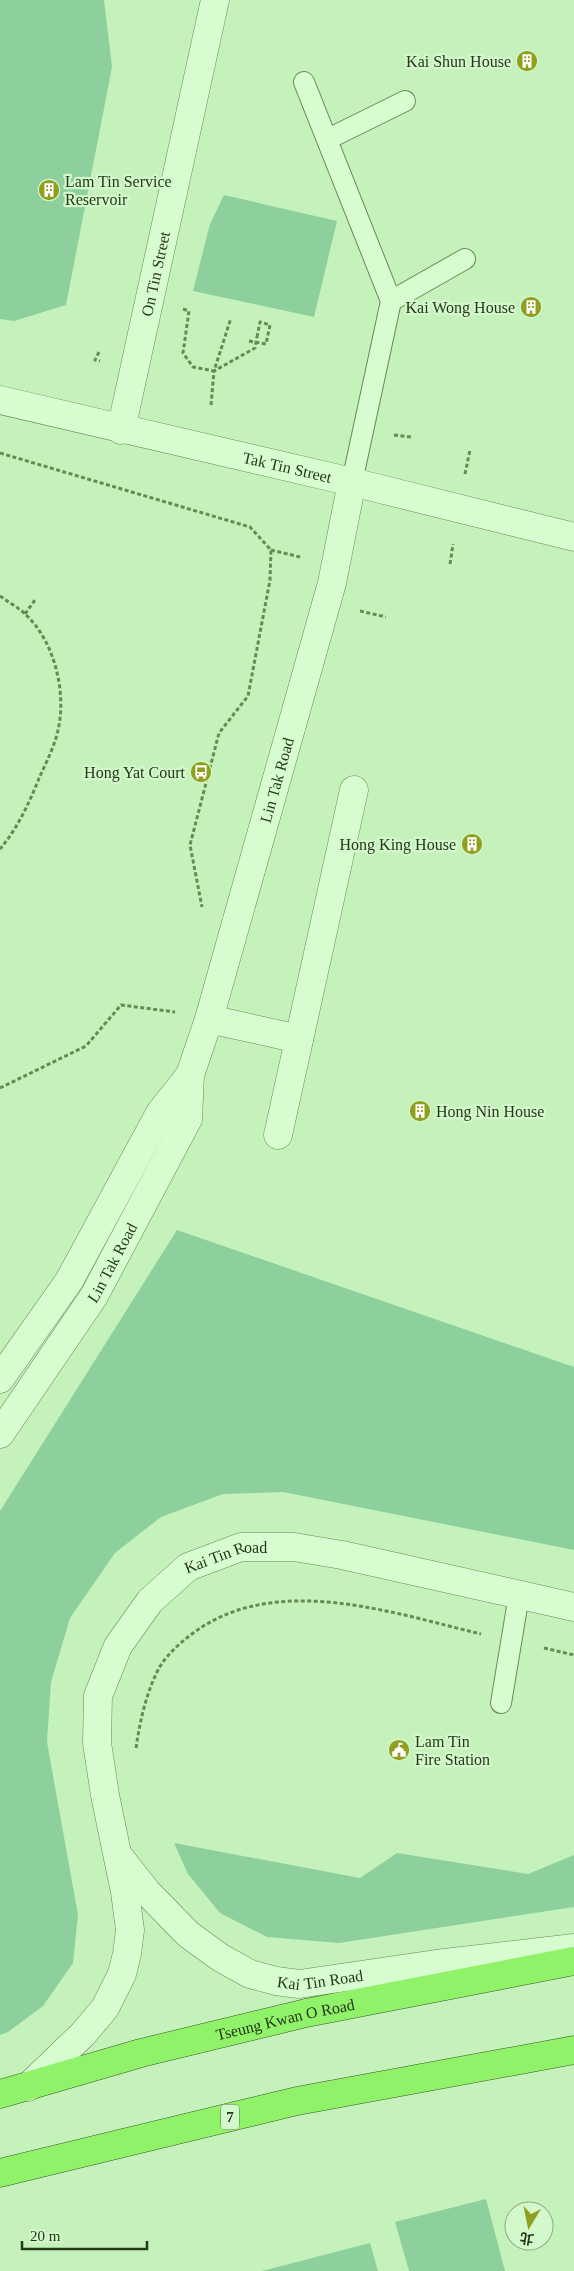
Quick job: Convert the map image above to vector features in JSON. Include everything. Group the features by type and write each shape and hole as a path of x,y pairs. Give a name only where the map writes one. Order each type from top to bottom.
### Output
{"highway":[{"name":"Tseung Kwan O Road","path":"0,2094 141,2053 306,2013 574,1961"},
{"name":"7","path":"0,2173 297,2101 574,2050"}],"street":[{"name":"On Tin Street","path":"122,430 215,0"},
{"name":"Tak Tin Street","path":"0,400 122,430 352,482 574,537"},
{"name":"Lin Tak Road","path":"0,1434 94,1296 188,1119 196,1016 332,583 352,482"},
{"path":"278,1135 354,790"},
{"path":"196,1016 299,1039"},
{"name":"Lin Tak Road","path":"0,1379 69,1282 160,1113 190,1076"},
{"name":"Kai Tin Road","path":"28,2087 95,2022 114,1994 122,1974 130,1930 125,1892 97,1743 98,1696 118,1646 150,1601 188,1567 241,1547 294,1547 342,1555 574,1607"},
{"name":"Kai Tin Road","path":"116,1852 147,1892 188,1934 238,1968 250,1974 276,1981 299,1984 436,1964 574,1948"}],"lane":[{"path":"304,82 391,301 352,482"},
{"path":"328,139 405,101"},
{"path":"391,301 465,259"},
{"path":"501,1703 519,1595"}],"path":[{"path":"176,306 189,311 183,353 192,367 214,372 255,348 257,337 260,322 270,325 266,344 249,340"},
{"path":"211,405 214,372 231,318"},
{"path":"0,453 250,527 271,550 270,580 248,696 219,734 190,846 204,914"},
{"path":"0,596 25,614 36,627 49,650 58,676 61,703 58,730 30,802 0,849"},
{"path":"25,614 35,600"},
{"path":"0,1088 86,1046 121,1004 196,1016"},
{"path":"135,1753 142,1712 160,1668 179,1643 214,1618 257,1604 304,1601 362,1606 574,1655"}],"green space":[{"name":"Lam Tin Service Reservoir","path":"0,0 104,0 112,67 66,305 14,321 0,319"},
{"path":"224,195 337,221 314,317 193,291 210,224"},
{"path":"177,1230 574,1367 574,1550 283,1492 223,1494 161,1517 115,1553 70,1618 51,1682 47,1742 78,1915 73,1963 43,2006 8,2032 0,2035 0,1511"},
{"path":"174,1843 360,1878 397,1853 528,1874 574,1855 574,1907 339,1943 267,1937 220,1913 188,1874"},
{"path":"486,2199 505,2271 409,2271 395,2222"},
{"path":"370,2243 378,2271 262,2271"}],"place":[{"name":"Kai Shun House","path":"527,61"},
{"name":"Lam Tin Service Reservoir","path":"49,190"},
{"name":"Kai Wong House","path":"531,307"},
{"name":"Hong Yat Court","path":"201,772"},
{"name":"Hong King House","path":"472,844"},
{"name":"Hong Nin House","path":"420,1111"},
{"name":"Lam Tin Fire Station","path":"399,1750"}]}
